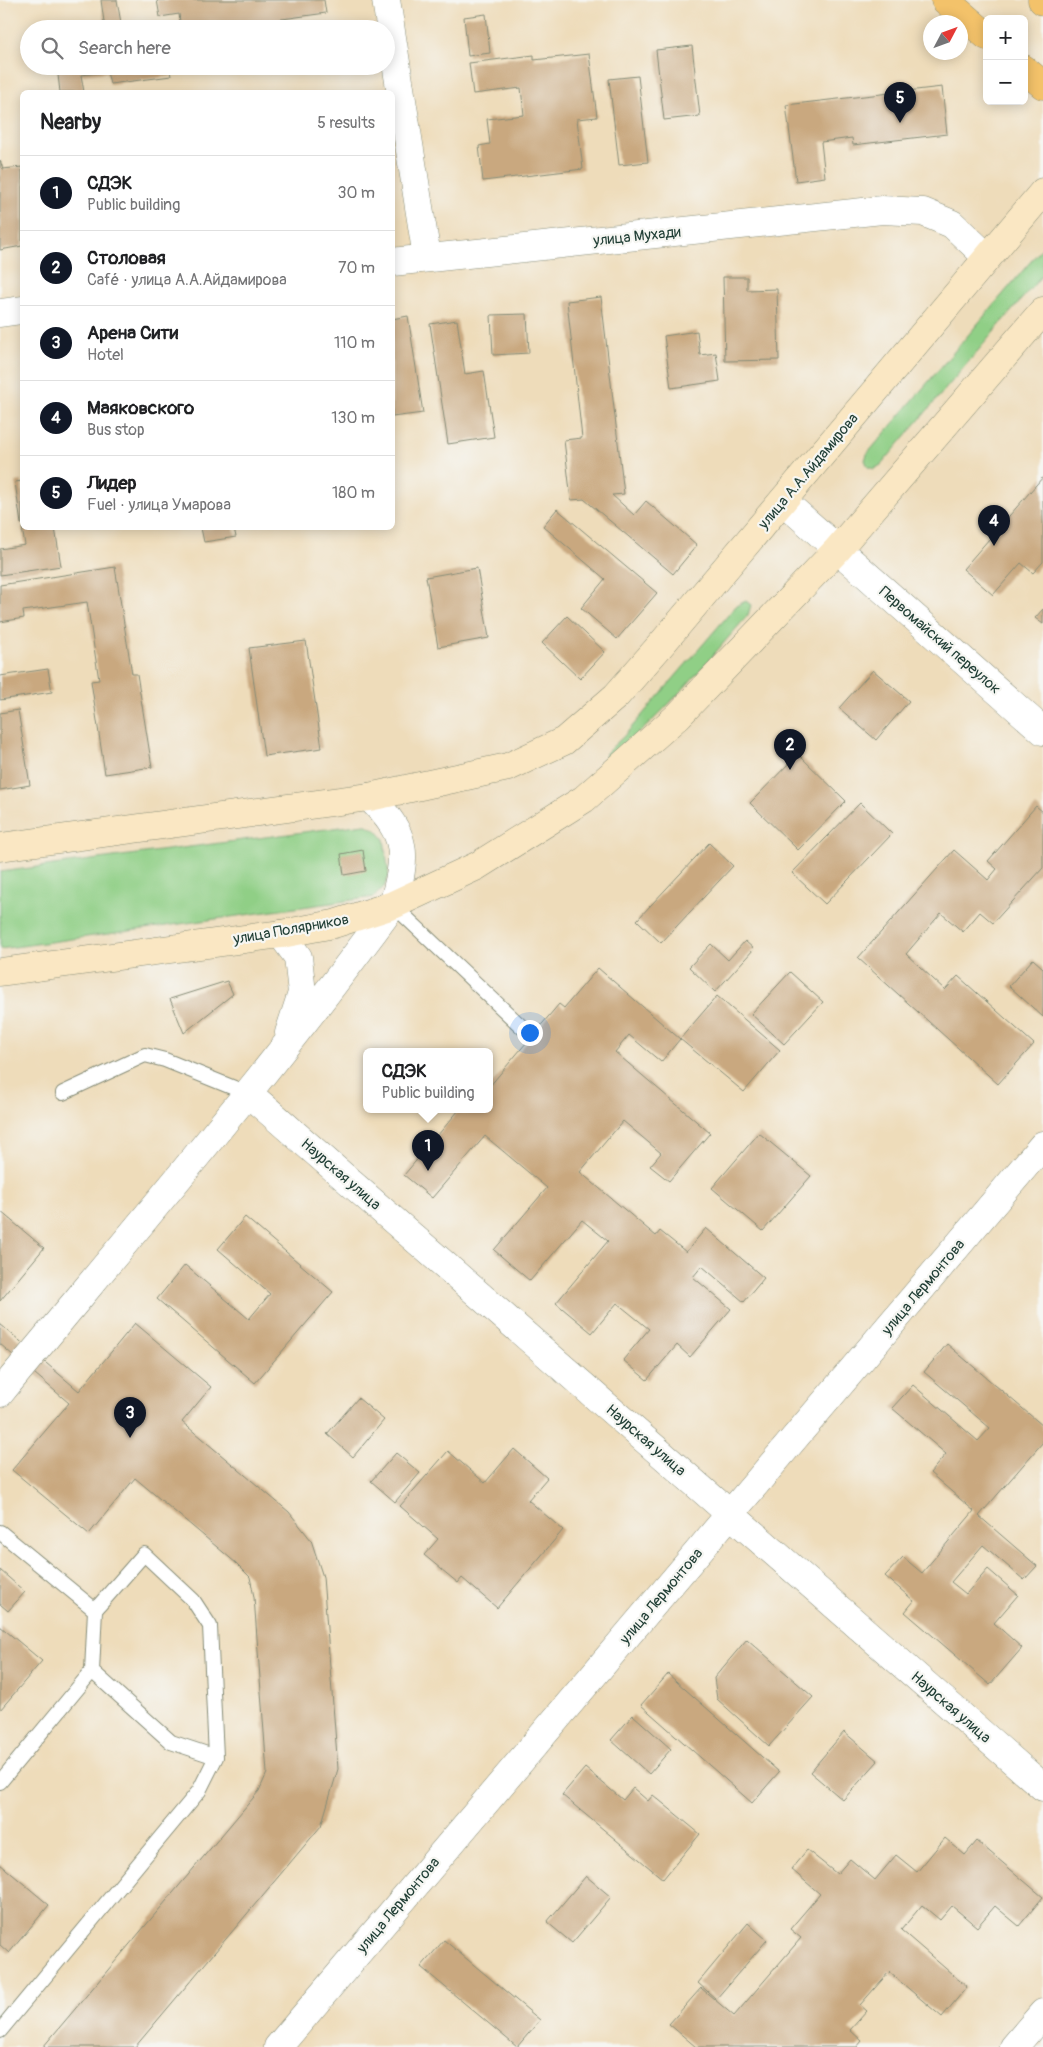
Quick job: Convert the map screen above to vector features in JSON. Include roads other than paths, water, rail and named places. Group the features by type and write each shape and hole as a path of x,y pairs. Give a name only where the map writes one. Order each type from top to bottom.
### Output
{"main road":[{"path":"946,0 983,32"},
{"path":"1028,72 1043,85"},
{"name":"улица А.А.Айдамирова","path":"369,797 508,767 564,741 616,696 1043,192"},
{"path":"837,550 1043,311"},
{"name":"улица Полярников","path":"0,972 281,934 334,924 393,905 477,866 584,799 678,716 837,550"},
{"path":"0,846 369,797"}],"street":[{"path":"386,0 389,20"},
{"path":"395,56 427,257"},
{"name":"улица Мухади","path":"395,262 882,210 923,212 952,224 987,257"},
{"path":"0,313 20,310"},
{"name":"Первомайский переулок","path":"783,501 1043,731"},
{"path":"0,1393 249,1094 393,905 403,862 400,838 385,813 369,797"},
{"path":"281,934 298,957 302,993 285,1048"},
{"name":"Наурская улица","path":"249,1094 1043,1787"},
{"name":"улица Лермонтова","path":"278,2047 1043,1145"},
{"path":"1014,2047 1043,2012"}],"lane":[{"path":"393,905 524,1029"},
{"path":"63,1094 145,1055 165,1060 249,1094"},
{"path":"0,1532 96,1610"},
{"path":"0,1782 92,1671 96,1610 144,1554 193,1600 210,1626 216,1758 199,1791 0,2031"},
{"path":"92,1671 171,1742 216,1758"}],"place":[{"name":"Лидер","path":"900,123"},
{"name":"Маяковского","path":"994,546"},
{"name":"Столовая","path":"790,770"},
{"name":"СДЭК","path":"428,1171"},
{"name":"Арена Сити","path":"130,1438"}]}
